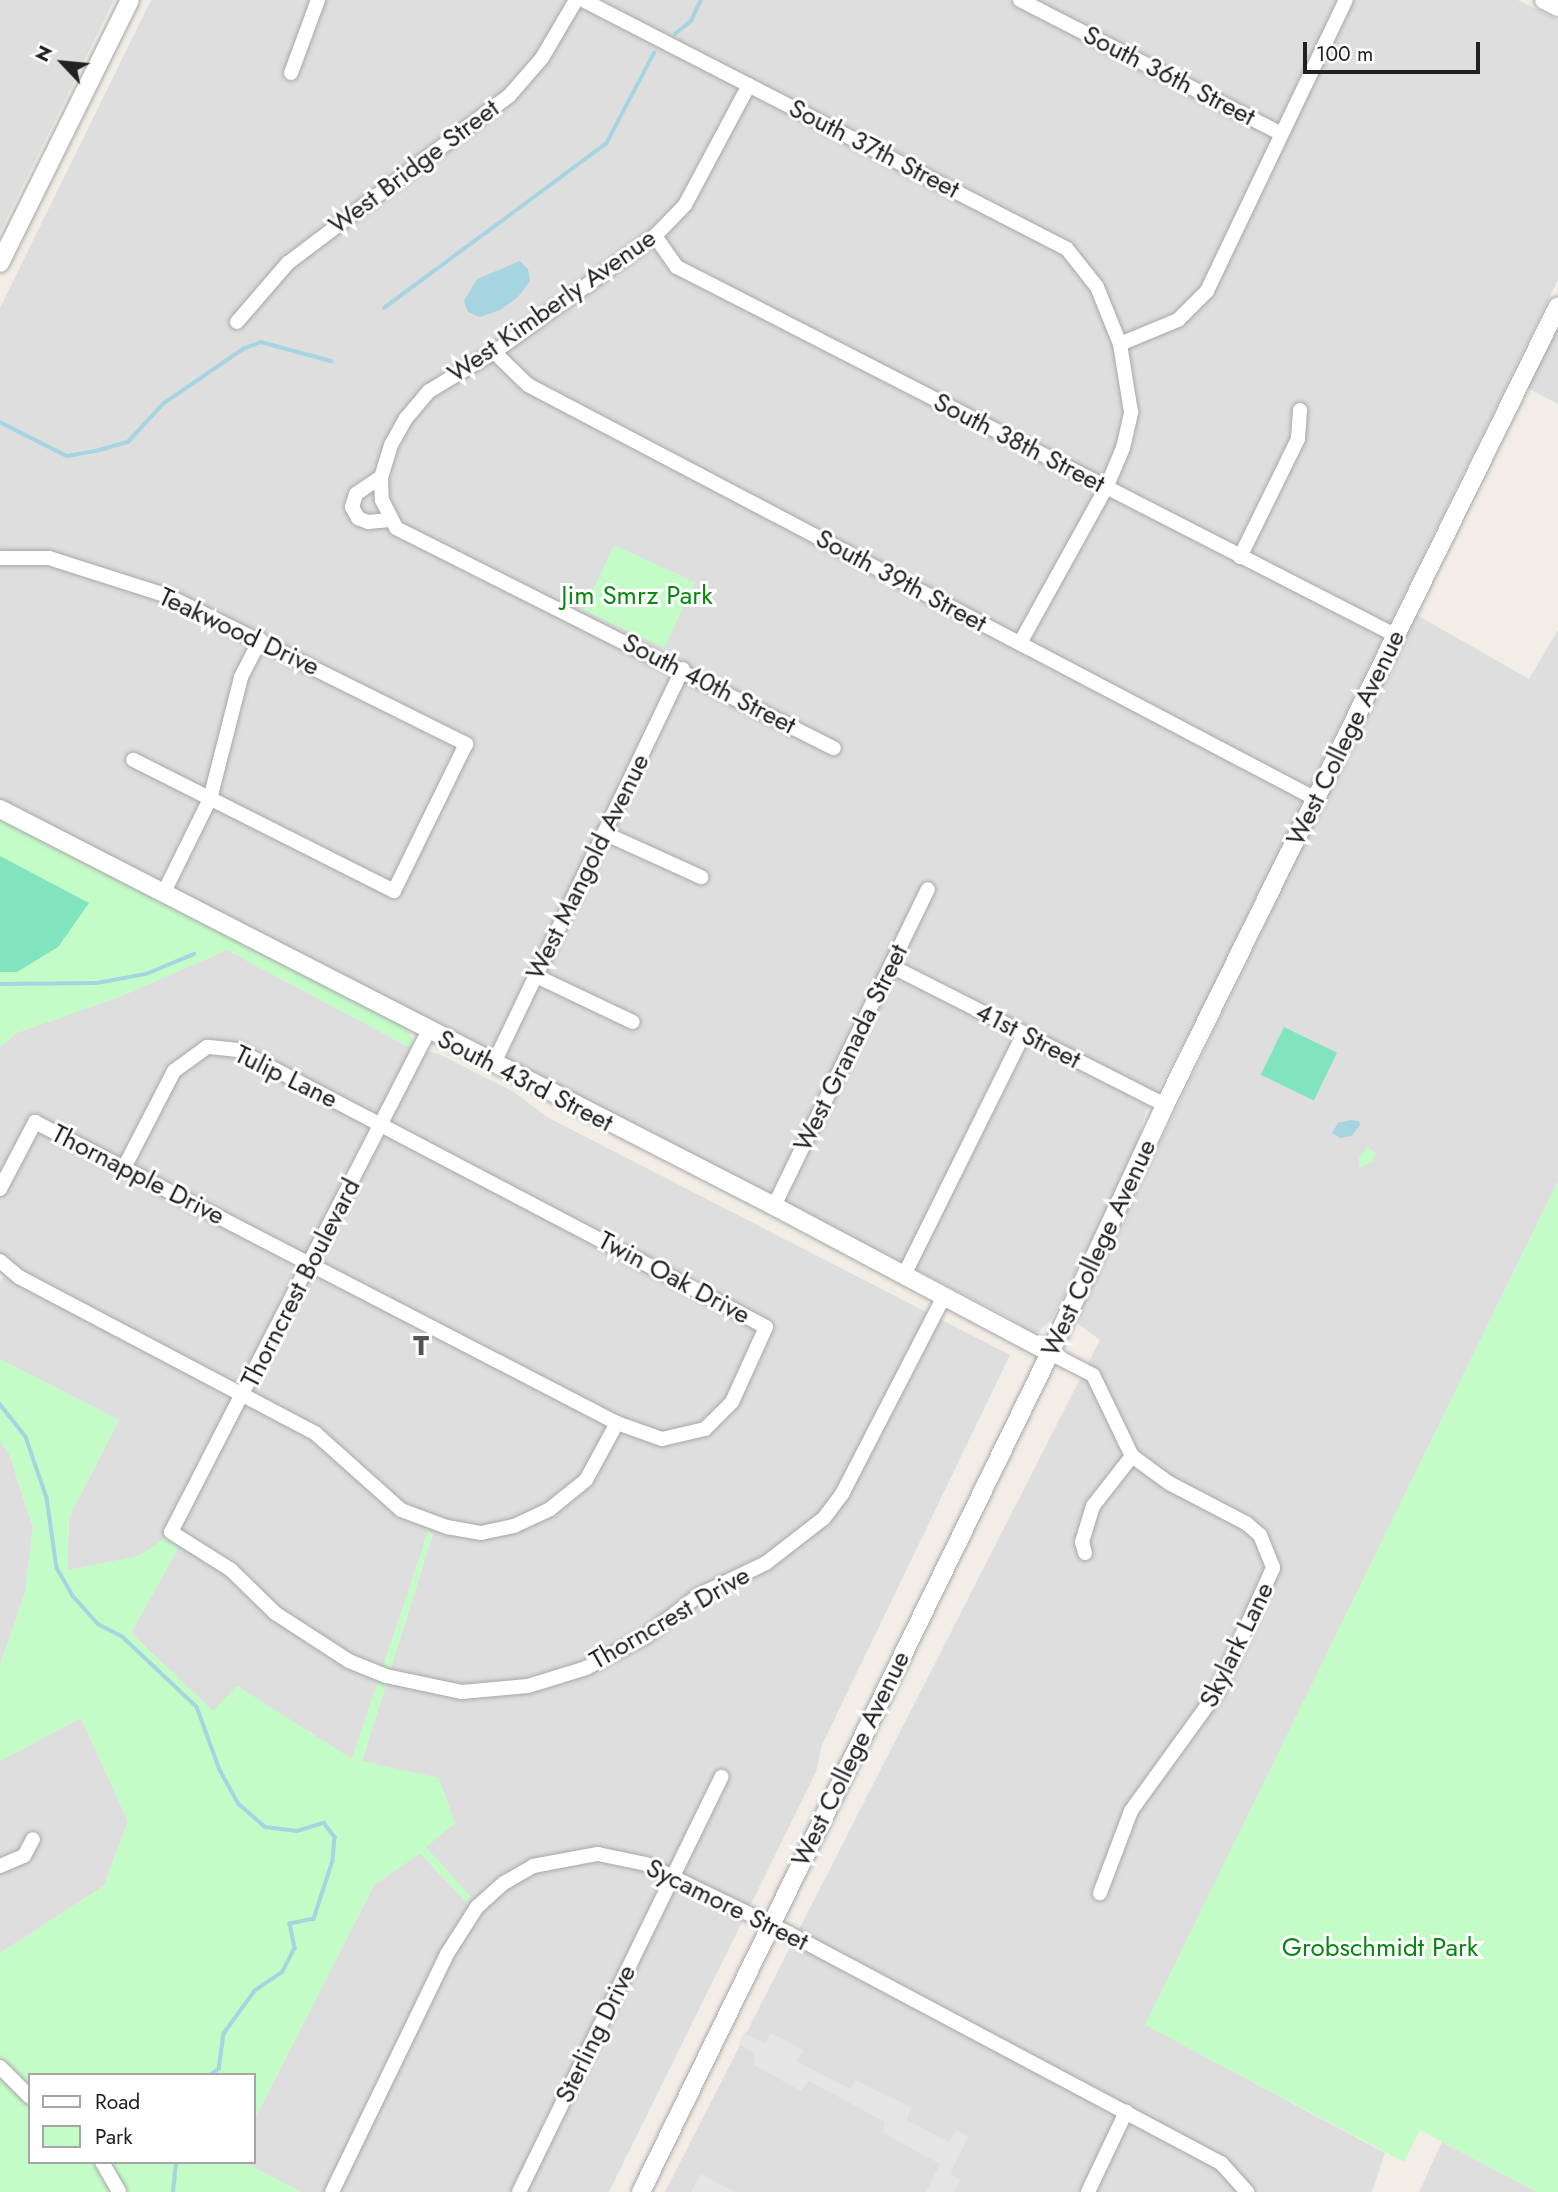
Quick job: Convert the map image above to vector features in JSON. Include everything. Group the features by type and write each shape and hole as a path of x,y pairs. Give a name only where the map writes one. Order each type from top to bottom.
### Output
{"street":[{"path":"0,263 130,0"},
{"path":"291,73 318,0"},
{"name":"West Bridge Street","path":"237,322 288,263 509,96 542,58 576,0"},
{"name":"South 37th Street","path":"583,0 1067,248 1097,288 1120,344"},
{"name":"South 36th Street","path":"1020,0 1280,133"},
{"path":"1020,643 1106,488 1131,412 1120,344 1178,320 1207,291 1280,133 1346,0"},
{"path":"1544,0 1558,7"},
{"name":"West Kimberly Avenue","path":"381,477 406,418 429,391 494,352 655,236 685,205 748,85"},
{"name":"South 38th Street","path":"655,236 677,267 1395,635"},
{"name":"West College Avenue","path":"641,2192 1050,1353 1165,1105 1558,306"},
{"name":"South 39th Street","path":"494,352 528,385 1316,799"},
{"path":"1240,557 1298,439 1300,410"},
{"path":"381,477 382,500 393,524"},
{"name":"South 40th Street","path":"381,477 356,494 352,507 358,518 368,522 393,524 834,748"},
{"name":"Teakwood Drive","path":"0,558 49,558 168,596 466,744 394,891 210,799"},
{"path":"164,892 210,799 241,677 260,640"},
{"name":"West Mangold Avenue","path":"493,1065 683,669"},
{"path":"133,760 210,799"},
{"name":"South 43rd Street","path":"0,809 164,892 428,1032 774,1206 1050,1353"},
{"path":"604,833 701,877"},
{"name":"West Granada Street","path":"774,1206 928,889"},
{"name":"41st Street","path":"891,965 1023,1035 1165,1105"},
{"path":"536,976 633,1022"},
{"name":"Thorncrest Boulevard","path":"171,1532 428,1032"},
{"path":"904,1275 1023,1035"},
{"name":"Tulip Lane","path":"125,1166 174,1071 207,1047 238,1050 383,1124"},
{"name":"Thornapple Drive","path":"0,1189 35,1122 125,1166 308,1264"},
{"name":"Twin Oak Drive","path":"308,1264 617,1423 662,1440 705,1429 732,1402 766,1327 383,1124"},
{"path":"0,1261 19,1277 244,1393 314,1433 401,1510 424,1521 481,1533 514,1527 568,1497 586,1480 617,1423"},
{"name":"Thorncrest Drive","path":"171,1532 231,1570 295,1628 349,1661 386,1676 462,1692 528,1686 586,1668 646,1636 699,1595 765,1563 824,1518 842,1494 944,1296"},
{"name":"Skylark Lane","path":"1050,1353 1093,1375 1132,1456 1169,1483 1246,1523 1260,1535 1273,1568 1217,1692 1131,1811 1100,1893"},
{"path":"1084,1553 1082,1542 1093,1506 1132,1456"},
{"name":"Sterling Drive","path":"519,2192 721,1777"},
{"path":"0,1866 24,1856 33,1839"},
{"name":"Sycamore Street","path":"331,2192 447,1954 482,1901 533,1867 578,1856 614,1856 673,1877 770,1925 1220,2163 1247,2192"},
{"path":"0,2067 28,2095"},
{"path":"1088,2192 1126,2112"},
{"path":"103,2164 119,2192"}],"shaded area":[{"path":"0,0 114,0 0,232"},
{"path":"151,0 1518,0 1558,20 1558,280 1198,1016 1145,1114 1138,1141 1109,1205 1052,1319 1038,1332 1031,1333 1008,1317 0,800 0,308"},
{"path":"1558,324 1558,404 1527,388"},
{"path":"1415,614 1529,679 1558,630 1558,1181 1146,2025 1385,2153 1372,2192 665,2192 1100,1340 1074,1321"},
{"path":"227,950 409,1047 439,1054 514,1092 547,1117 1010,1355 822,1745 816,1772 609,2192 301,2192 247,2164 256,2164 256,2116 374,1885 420,1853 466,1902 362,1761 433,1533 428,1532 352,1760 237,1686 213,1712 131,1633 178,1547 166,1538 139,1556 67,1571 69,1517 119,1420 0,1359 0,1282 4,1276 0,1272 0,1047 16,1033 119,997"},
{"path":"0,1442 9,1453 33,1528 25,1593 0,1665"},
{"path":"81,1718 128,1821 104,1886 0,1953 0,1761"},
{"path":"744,2033 765,2043 771,2033 803,2050 797,2061 850,2089 855,2080 911,2107 907,2120 949,2142 956,2130 968,2137 950,2174 960,2180 954,2192 926,2192 940,2164 883,2133 885,2122 809,2081 801,2091 754,2065 755,2053 738,2044"},
{"path":"1442,2142 1537,2192 1419,2192"},
{"path":"701,2174 735,2192 691,2192"}],"green space":[{"name":"Jim Smrz Park","path":"614,545 695,583 664,648 584,610"},
{"path":"0,818 406,1027 413,1042 411,1048 227,950 119,997 16,1033 0,1047"},
{"path":"0,856 89,903 58,947 17,972 0,972"},
{"path":"1284,1027 1337,1053 1314,1100 1261,1075"},
{"path":"1368,1147 1376,1153 1372,1162 1359,1168 1359,1156"},
{"name":"Grobschmidt Park","path":"1558,1181 1558,2192 1537,2192 1420,2130 1404,2162 1145,2025"},
{"path":"0,1359 119,1420 69,1517 67,1570 139,1556 166,1537 179,1547 131,1633 213,1711 237,1686 352,1759 428,1532 433,1533 362,1761 439,1778 455,1823 426,1847 471,1897 467,1903 420,1853 374,1885 256,2116 256,2073 28,2073 28,2164 247,2164 301,2192 0,2192 0,1953 104,1886 128,1821 81,1718 0,1761 0,1665 25,1593 33,1528 9,1453 0,1442"}],"water":[{"path":"520,261 528,269 530,281 518,297 500,310 480,317 468,312 464,301 477,279"},
{"path":"1359,1121 1360,1125 1352,1136 1340,1138 1332,1133 1338,1123"}],"waterway":[{"path":"675,34 691,21 701,0"},
{"path":"384,308 606,144 654,53"},
{"path":"0,422 67,456 96,451 128,442 163,404 243,349 261,342 331,361"},
{"path":"0,984 97,983 146,974 194,954"},
{"path":"0,1404 26,1437 47,1498 57,1568 73,1596 98,1624 123,1637 197,1707 220,1770 239,1804 265,1827 297,1831 324,1823 335,1837 333,1861 314,1919 290,1924 295,1948 283,1972 255,1991 224,2034 219,2069 214,2073"},
{"path":"173,2192 176,2164"}],"district":[{"name":"T","path":"421,1346"}]}
